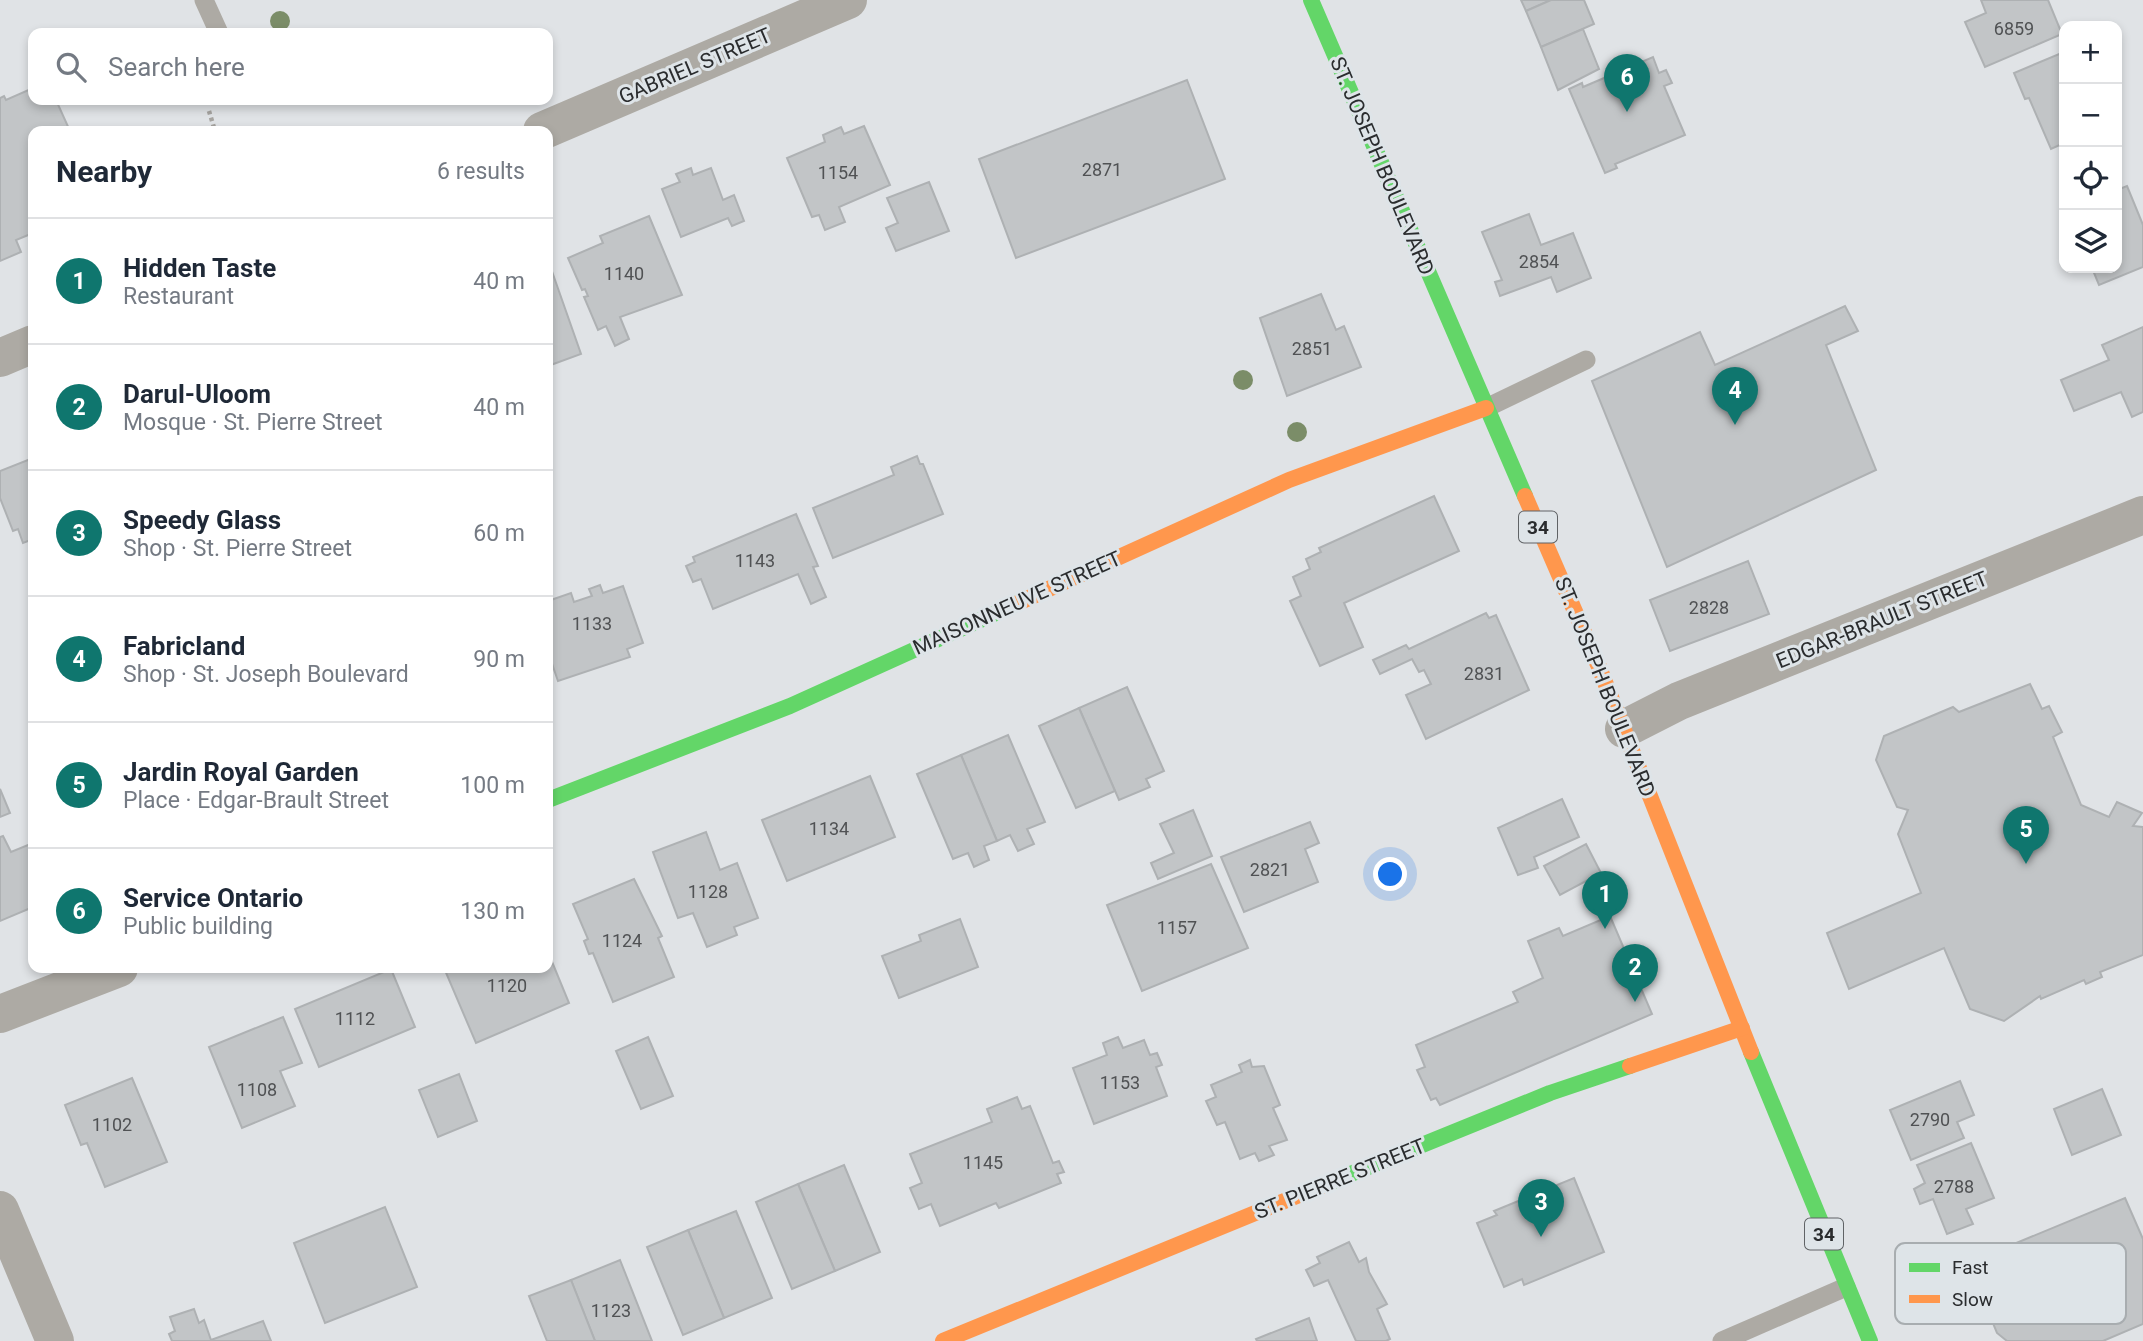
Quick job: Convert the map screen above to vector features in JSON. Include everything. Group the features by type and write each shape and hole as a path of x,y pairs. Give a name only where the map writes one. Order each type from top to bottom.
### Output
{"street":[{"name":"GABRIEL STREET","path":"553,126 848,0"},
{"name":"ST. JOSEPH BOULEVARD","path":"1311,0 1624,729 1846,1287 1870,1341"},
{"path":"0,358 28,346"},
{"name":"MAISONNEUVE STREET","path":"553,798 789,706 1289,480 1486,408"},
{"name":"EDGAR-BRAULT STREET","path":"1624,729 1679,701 2143,515"},
{"path":"0,1014 106,973"},
{"name":"ST. PIERRE STREET","path":"943,1341 1550,1093 1742,1028"},
{"path":"0,1210 55,1341"}],"lane":[{"path":"204,0 217,28"},
{"path":"1486,408 1586,360"},
{"path":"1722,1341 1846,1287"}],"path":[{"path":"209,111 214,126"}],"building":[{"path":"1521,0 1551,0 1526,11"},
{"path":"1551,0 1584,0 1594,24 1541,47 1526,11"},
{"path":"1981,0 2048,0 2059,27 2059,35 1985,67 1965,22 1986,13"},
{"path":"1583,29 1599,69 1558,90 1541,47"},
{"path":"2059,54 2059,145 2051,149 2029,98 2025,99 2014,73"},
{"path":"1653,57 1659,73 1666,70 1672,83 1664,86 1685,135 1615,164 1617,168 1605,173 1569,89 1582,83 1583,87"},
{"path":"1187,80 1225,179 1016,258 979,159"},
{"path":"28,90 28,105 58,105 68,126 28,126 28,235 16,240 21,252 0,261 0,98 4,96 6,100"},
{"path":"864,126 890,185 839,207 845,222 825,230 819,215 812,217 787,158 825,142 823,135 841,127 844,134"},
{"path":"691,168 693,175 711,168 723,200 734,195 744,221 732,226 728,218 681,237 662,189 680,182 676,174"},
{"path":"929,182 949,231 896,251 886,228 898,223 887,198"},
{"path":"2127,186 2143,225 2143,267 2099,285 2094,273 2122,273 2122,188"},
{"path":"1529,214 1541,245 1573,233 1591,278 1557,292 1551,277 1500,296 1495,282 1502,280 1482,232"},
{"path":"649,216 682,295 620,317 629,339 615,346 606,326 598,330 584,297 588,296 585,289 582,290 568,258 603,243 600,236"},
{"path":"553,274 581,354 553,364"},
{"path":"1321,294 1336,330 1344,326 1361,367 1287,396 1260,318"},
{"path":"1845,306 1858,331 1826,345 1876,470 1667,567 1592,381 1700,332 1715,365"},
{"path":"2143,327 2143,412 2132,417 2121,392 2074,411 2061,380 2109,360 2102,345"},
{"path":"917,456 920,464 923,464 943,514 833,558 813,508 894,475 891,467"},
{"path":"28,460 28,541 23,543 18,529 13,531 0,498 0,471"},
{"path":"1434,496 1459,551 1344,603 1363,647 1320,666 1290,601 1301,596 1293,577 1310,569 1306,559 1321,552 1319,548"},
{"path":"796,514 818,566 813,567 826,597 811,604 798,574 713,609 701,579 693,582 686,566 695,562 693,557"},
{"path":"1748,561 1769,614 1670,651 1650,600"},
{"path":"600,585 603,593 623,586 643,643 627,649 630,657 558,681 553,666 553,599 571,593 574,602 592,596 589,589"},
{"path":"1486,613 1489,618 1496,615 1529,690 1426,739 1406,695 1431,684 1424,670 1419,672 1412,659 1380,674 1373,660 1406,645 1409,649"},
{"path":"2030,684 2042,709 2049,706 2062,732 2053,737 2081,805 2109,817 2117,802 2142,813 2133,826 2143,827 2143,955 2100,972 2102,977 2086,984 2084,980 2041,999 2040,996 2004,1021 1970,1009 1944,948 1849,989 1827,933 1921,893 1898,834 1908,810 1897,807 1876,760 1884,736 1953,707 1959,712"},
{"path":"1127,687 1164,771 1146,779 1150,787 1119,800 1079,708"},
{"path":"1079,708 1115,791 1076,808 1039,726"},
{"path":"1008,735 1045,822 1027,829 1034,844 1018,851 1010,835 997,841 961,755"},
{"path":"961,755 997,841 984,846 989,860 974,867 968,853 953,859 917,774"},
{"path":"870,776 895,837 787,881 762,820"},
{"path":"0,789 10,813 0,817"},
{"path":"1562,799 1579,837 1534,857 1538,868 1518,875 1498,828"},
{"path":"1193,810 1212,856 1158,879 1151,863 1174,853 1160,824"},
{"path":"1310,822 1319,843 1305,849 1318,882 1244,912 1221,857"},
{"path":"706,832 720,870 737,863 758,918 734,927 737,935 707,947 693,913 678,918 653,852"},
{"path":"3,836 11,852 28,845 28,909 0,921 0,837"},
{"path":"1586,844 1601,873 1560,895 1544,866"},
{"path":"1211,864 1248,948 1142,991 1107,905"},
{"path":"634,879 662,936 658,938 674,977 613,1002 593,953 589,954 584,941 588,939 573,904"},
{"path":"1610,916 1652,1014 1440,1105 1436,1098 1431,1100 1417,1070 1425,1067 1416,1045 1518,1002 1513,992 1543,978 1528,941 1559,928 1563,936"},
{"path":"960,919 978,967 899,998 882,956 921,941 919,935"},
{"path":"553,964 569,1003 476,1043 446,973 553,973"},
{"path":"381,973 393,973 415,1027 319,1067 295,1009"},
{"path":"283,1017 302,1063 280,1071 295,1106 242,1128 209,1047"},
{"path":"648,1037 673,1096 641,1109 616,1051"},
{"path":"1118,1037 1123,1048 1144,1040 1150,1055 1157,1053 1162,1065 1156,1067 1167,1096 1094,1124 1073,1068 1107,1055 1103,1043"},
{"path":"1250,1060 1252,1067 1264,1066 1280,1105 1273,1108 1287,1140 1269,1146 1274,1155 1259,1161 1255,1153 1240,1159 1225,1122 1217,1125 1206,1101 1216,1097 1211,1085 1242,1072 1239,1065"},
{"path":"459,1074 477,1121 438,1137 419,1090"},
{"path":"132,1078 167,1162 105,1187 87,1143 81,1145 65,1105"},
{"path":"1960,1081 1974,1115 1957,1122 1964,1138 1911,1160 1890,1110"},
{"path":"2102,1089 2121,1135 2072,1155 2054,1109"},
{"path":"1017,1097 1022,1109 1030,1106 1053,1163 1059,1161 1064,1172 1057,1174 1061,1183 999,1208 996,1203 940,1226 931,1204 919,1209 910,1188 922,1183 910,1154 992,1122 987,1109"},
{"path":"1971,1143 1994,1198 1966,1209 1973,1224 1947,1234 1933,1199 1920,1204 1914,1189 1925,1183 1917,1165"},
{"path":"844,1165 880,1252 835,1271 798,1184"},
{"path":"1574,1178 1604,1252 1524,1285 1522,1279 1504,1287 1477,1223 1497,1215 1494,1211"},
{"path":"798,1184 835,1271 792,1289 756,1202"},
{"path":"2125,1198 2143,1239 2143,1324 2103,1341 2007,1341 1997,1333 1993,1324 2126,1324 2126,1243 2016,1243"},
{"path":"385,1207 417,1287 325,1323 294,1243"},
{"path":"736,1211 772,1298 724,1318 688,1230"},
{"path":"688,1230 724,1318 683,1335 647,1247"},
{"path":"1349,1242 1359,1262 1366,1258 1369,1272 1387,1304 1377,1309 1390,1339 1386,1341 1356,1341 1328,1280 1314,1286 1306,1270 1320,1263 1317,1257"},
{"path":"620,1260 652,1341 595,1341 571,1280"},
{"path":"571,1280 595,1341 547,1341 529,1296"},
{"path":"194,1309 199,1323 204,1320 211,1340 263,1321 271,1341 172,1341 169,1334 175,1331 170,1317"},
{"path":"1309,1318 1317,1341 1256,1339"}],"traffic: fast":[{"path":"1311,0 1525,496"},
{"path":"553,798 790,706 1018,603"},
{"path":"1751,1052 1870,1341"},
{"path":"1326,1184 1550,1093 1630,1066"}],"traffic: slow":[{"path":"1018,603 1289,480 1486,408"},
{"path":"1525,496 1599,667 1751,1052"},
{"path":"1630,1066 1742,1028"},
{"path":"943,1341 1326,1184"}],"place":[{"name":"Service Ontario","path":"1627,112"},
{"name":"Fabricland","path":"1735,425"},
{"name":"Jardin Royal Garden","path":"2026,864"},
{"name":"Hidden Taste","path":"1605,929"},
{"name":"Darul-Uloom","path":"1635,1002"},
{"name":"Speedy Glass","path":"1541,1237"}]}
